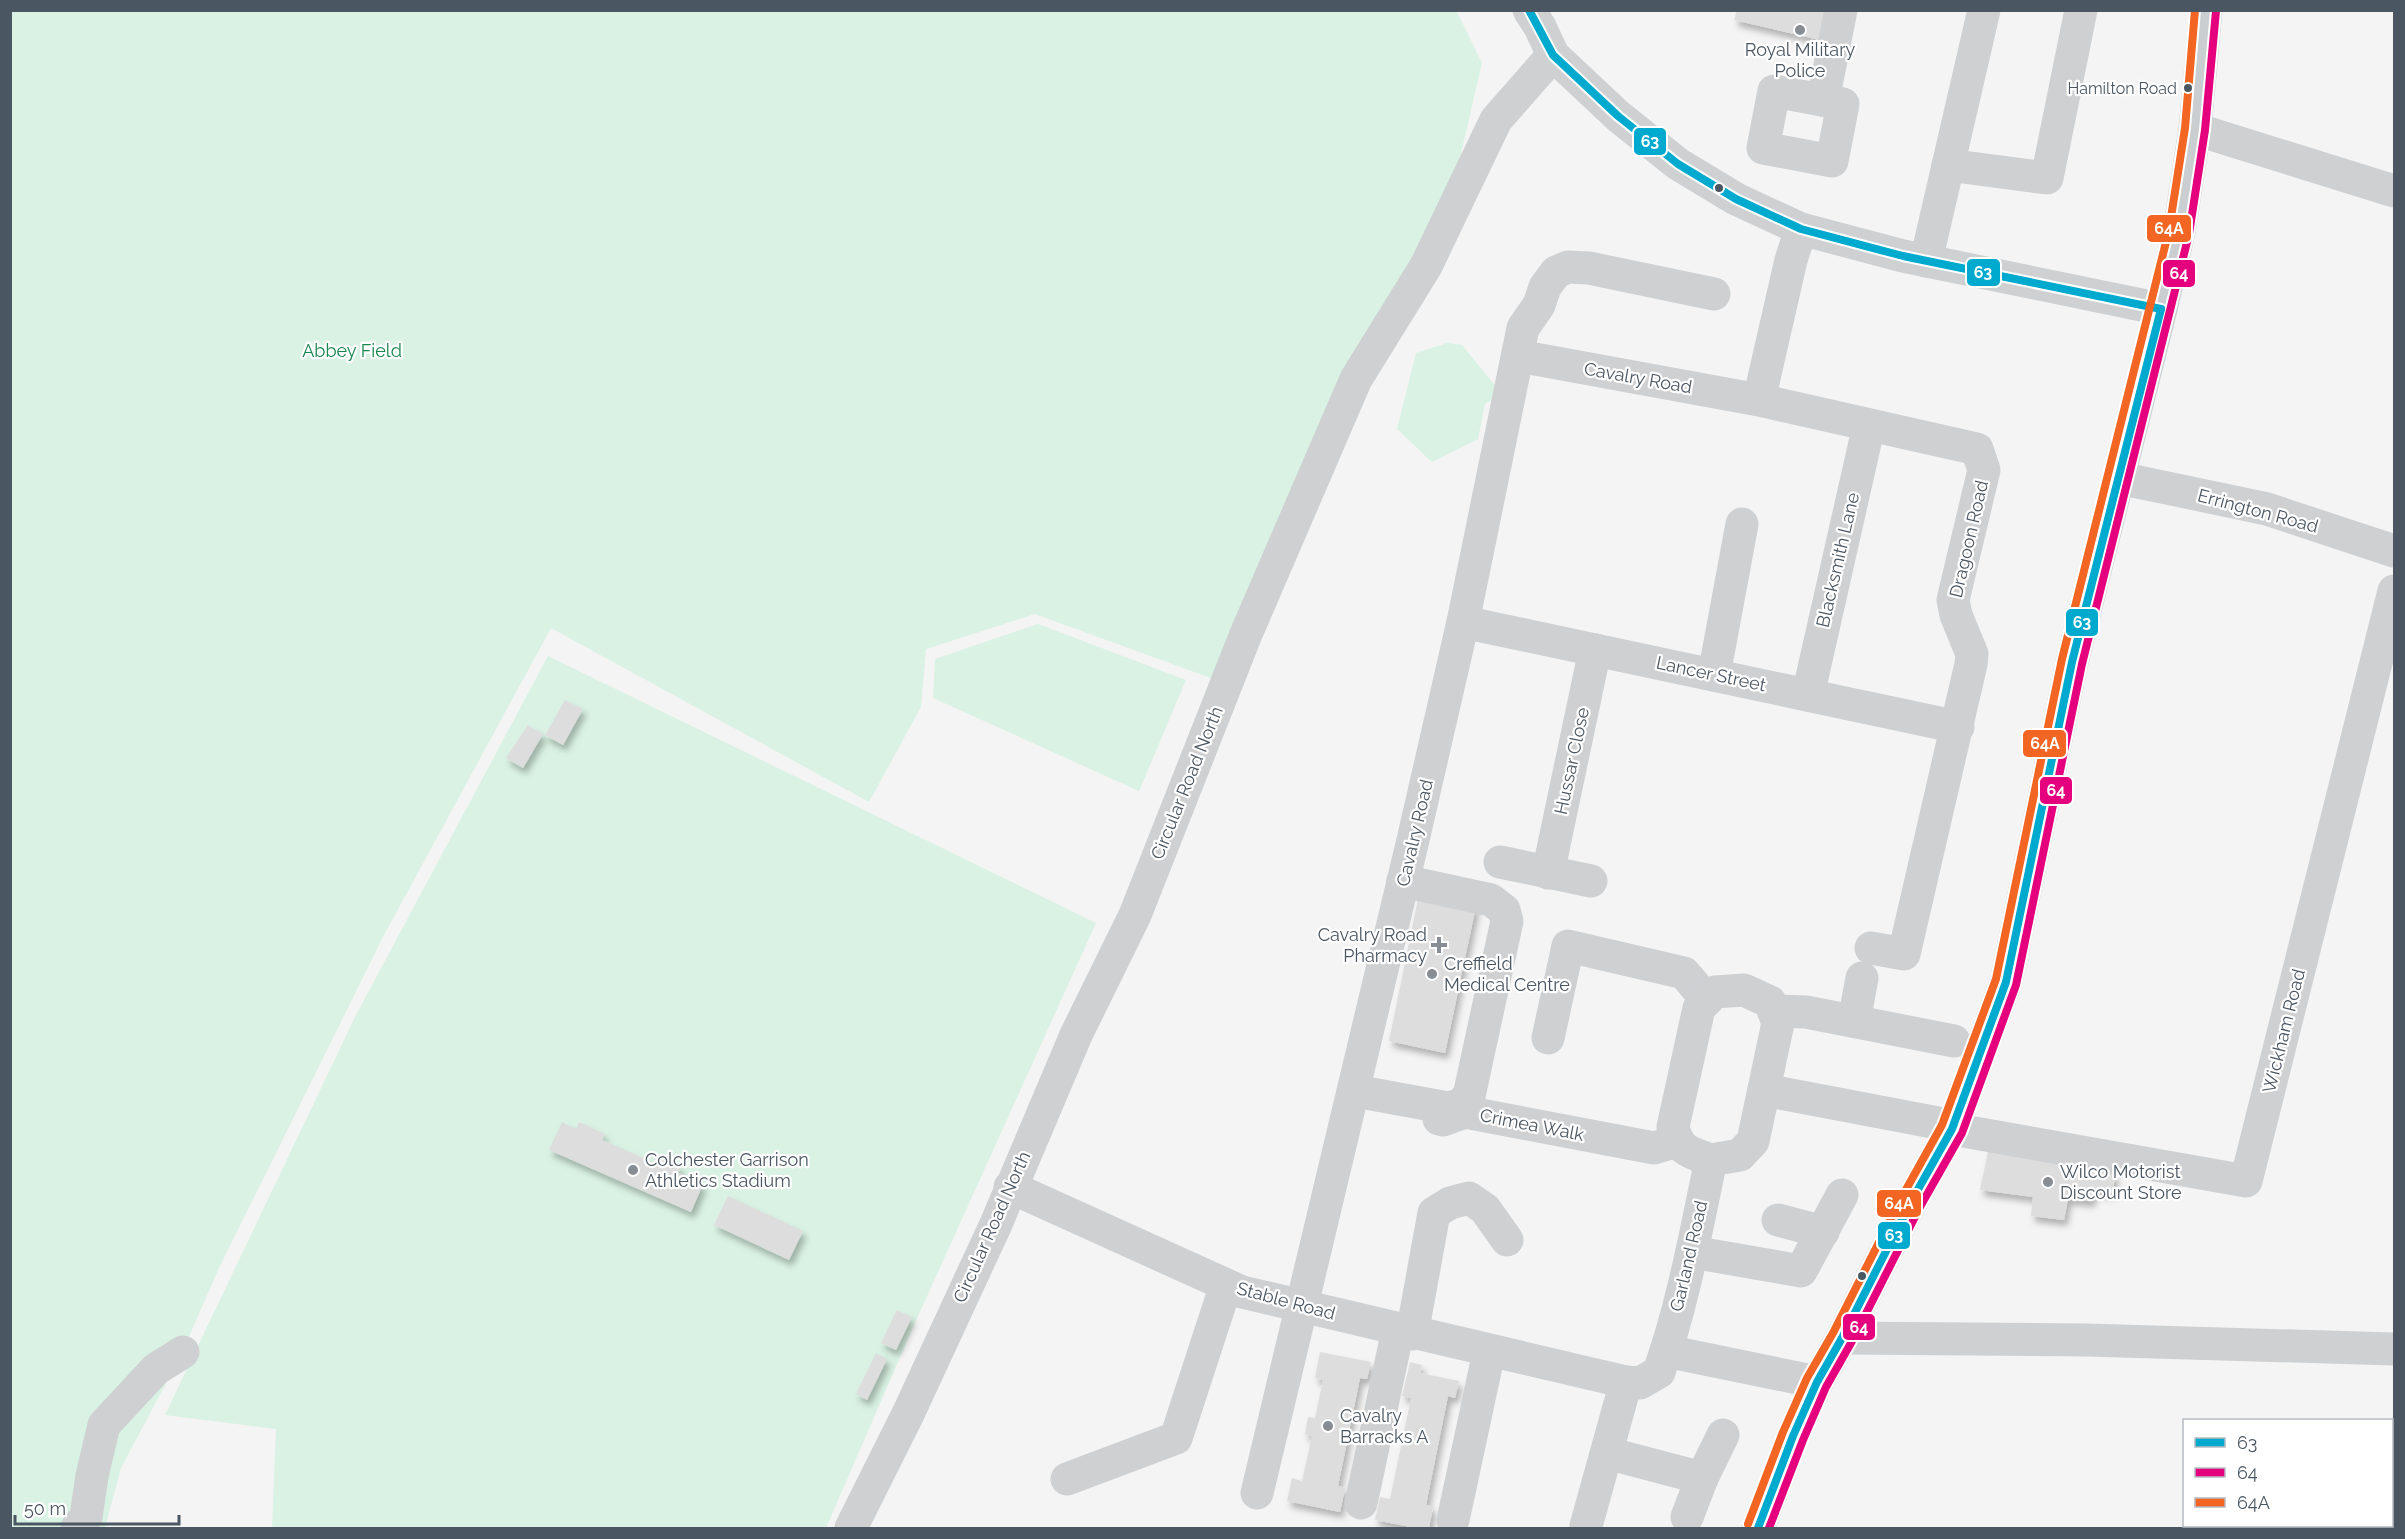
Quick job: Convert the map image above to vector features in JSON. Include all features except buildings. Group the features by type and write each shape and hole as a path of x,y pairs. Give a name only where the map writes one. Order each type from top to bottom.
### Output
{"main road":[{"path":"1758,1528 1793,1436 1817,1382 1952,1128 2006,982 2072,662 2161,309 2178,232 2195,129 2206,10"}],"street":[{"path":"1529,10 1540,27 1552,55 1618,116 1678,164 1736,199 1801,229 1926,261 2161,309"},
{"path":"1823,100 1841,10"},
{"path":"1926,261 1984,10"},
{"path":"1948,165 2047,178 2081,10"},
{"name":"Circular Road North","path":"851,1528 908,1414 996,1224 1076,1035 1135,915 1246,634 1356,379 1426,266 1496,120 1552,55"},
{"path":"2195,129 2394,191"},
{"path":"1759,400 1791,260 1801,229"},
{"path":"1521,342 1545,287 1556,272 1568,267 1588,268 1714,294"},
{"name":"Cavalry Road","path":"1257,1493 1354,1096 1463,622 1521,342 1759,400"},
{"name":"Dragoon Road","path":"1759,400 1977,449 1984,470 1953,600 1956,615 1971,654 1958,727 1904,954 1871,948"},
{"name":"Blacksmith Lane","path":"1808,695 1869,425"},
{"name":"Errington Road","path":"2119,478 2267,510 2394,550"},
{"path":"1714,675 1742,524"},
{"name":"Wickham Road","path":"1952,1128 2246,1181 2394,591"},
{"name":"Lancer Street","path":"1463,622 1958,727"},
{"name":"Hussar Close","path":"1548,873 1595,650"},
{"path":"1500,862 1591,881"},
{"path":"1354,1096 1448,1108 1460,1105 1469,1096 1507,921 1504,910 1491,900 1403,881"},
{"path":"1548,1038 1568,946 1684,973 1707,1000"},
{"path":"1854,1021 1862,978"},
{"path":"1744,990 1770,1002 1778,1023 1753,1142 1740,1155 1711,1160 1690,1152 1677,1141 1673,1127 1699,1008 1707,1000 1715,992 1744,990"},
{"path":"1773,1011 1806,1012 1954,1041"},
{"path":"1764,1090 1938,1123 1952,1128"},
{"name":"Crimea Walk","path":"1354,1096 1443,1120 1465,1112 1654,1148 1677,1141"},
{"name":"Garland Road","path":"1541,1363 1626,1382 1640,1383 1659,1372 1692,1252 1711,1160"},
{"name":"Stable Road","path":"1010,1187 1242,1292 1541,1363"},
{"path":"1692,1252 1801,1271 1842,1195"},
{"path":"1361,1503 1434,1213 1450,1203 1469,1198 1485,1209 1507,1240"},
{"path":"1778,1220 1822,1232"},
{"path":"1067,1479 1176,1438 1226,1285"},
{"path":"1842,1338 2087,1340 2394,1349"},
{"path":"1666,1351 1817,1382"},
{"path":"77,1528 86,1517 92,1476 104,1425 156,1369 183,1352"},
{"path":"1453,1520 1489,1352"},
{"path":"1586,1526 1626,1382"},
{"path":"1687,1517 1702,1478 1724,1435"},
{"path":"1607,1453 1702,1478"}],"green space":[{"name":"Abbey Field","path":"1456,10 1482,63 1443,231 1230,685 1035,614 926,649 921,707 869,802 551,628 384,935 219,1268 180,1357 121,1468 105,1528 11,1528 10,11"},
{"path":"1447,343 1462,345 1497,388 1494,399 1485,404 1478,439 1432,462 1397,429 1416,353"},
{"path":"1038,624 1186,680 1139,791 933,698 935,659"},
{"name":"Colchester Garrison Athletics Stadium","path":"548,656 1096,923 914,1325 826,1528 272,1528 276,1429 165,1415 356,1015"}],"transit line":[{"name":"63","path":"1529,10 1553,55 1618,116 1678,164 1736,199 1801,229 1903,256 2161,309"},
{"name":"64A","path":"1748,1524 1783,1432 1807,1378 1942,1125 1996,979 2062,659 2169,230 2185,128 2195,10"},
{"name":"64","path":"1769,1528 1826,1387 1851,1343 1921,1205 1962,1133 2016,985 2082,664 2189,234 2205,130 2216,11"},
{"name":"63","path":"1758,1528 1793,1436 1817,1382 1842,1338 1912,1200 1952,1129 2006,982 2072,662 2161,309"}],"place":[{"name":"Royal Military Police","path":"1800,30"},
{"name":"Hamilton Road","path":"2188,88"},
{"name":"Cavalry Road Pharmacy","path":"1439,945"},
{"name":"Creffield Medical Centre","path":"1432,974"},
{"name":"Colchester Garrison Athletics Stadium","path":"633,1170"},
{"name":"Wilco Motorist Discount Store","path":"2048,1182"},
{"name":"Cavalry Barracks A","path":"1328,1426"}]}
